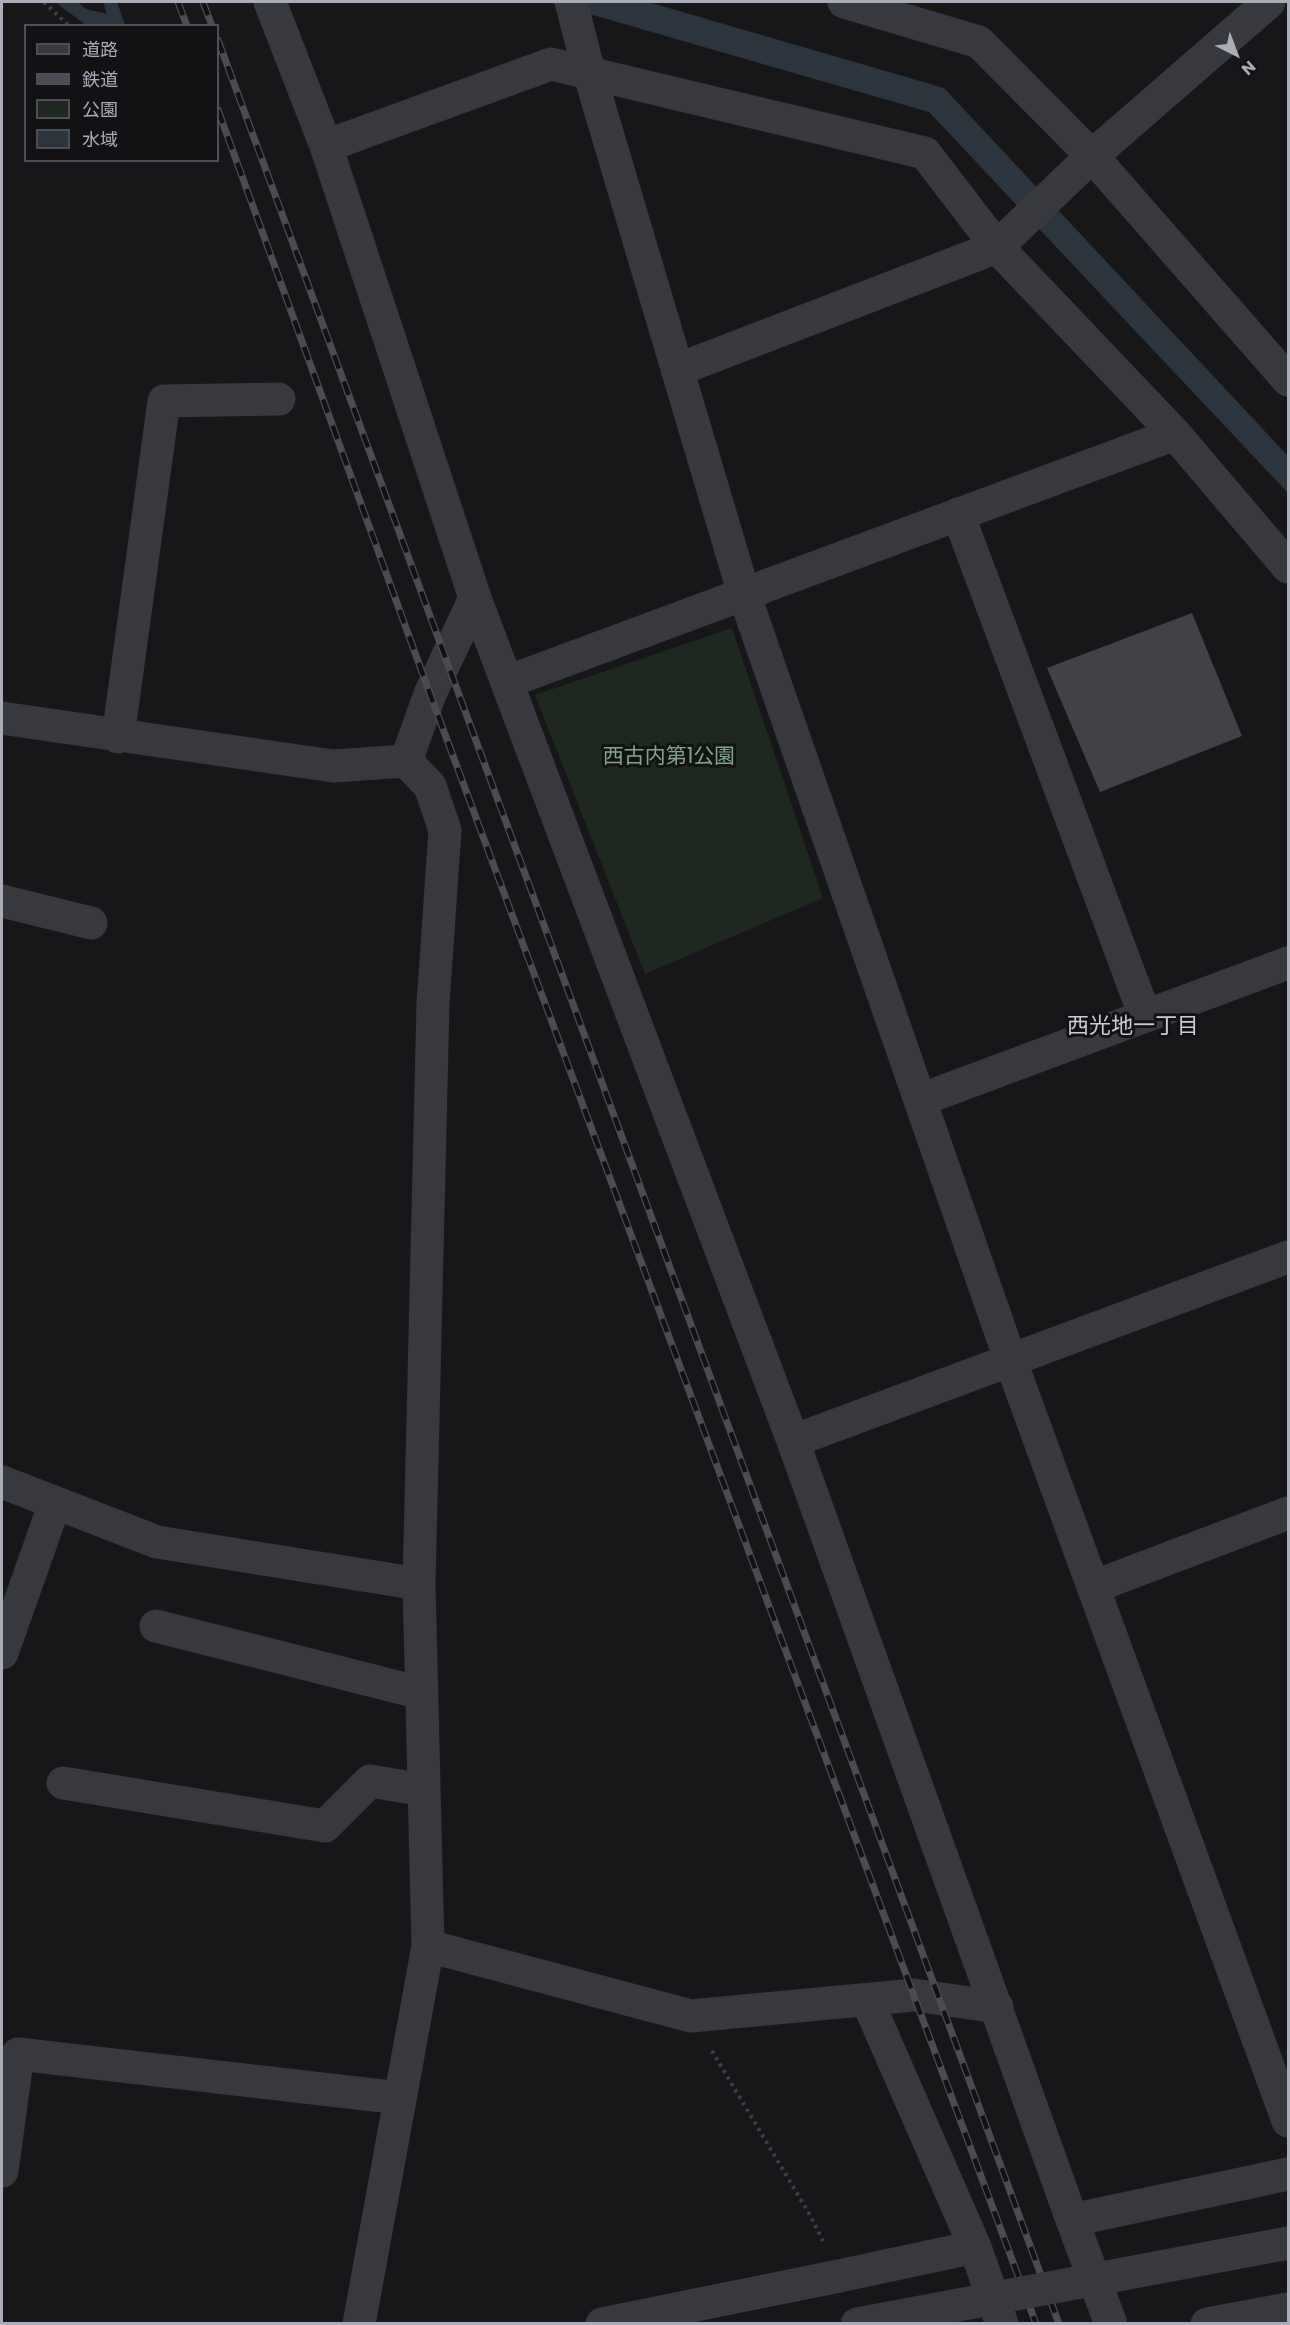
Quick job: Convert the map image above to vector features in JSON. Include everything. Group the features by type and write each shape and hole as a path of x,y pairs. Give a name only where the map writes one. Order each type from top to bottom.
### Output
{"street":[{"path":"270,2 326,146 475,598 793,1441 1111,2324"},
{"path":"571,2 589,72 744,594 1010,1359 1288,2121"},
{"path":"844,2 979,42 1092,156 1288,380"},
{"path":"677,370 997,247 1092,156 1269,2"},
{"path":"326,146 551,64 925,153 997,247 1175,434 1288,567"},
{"path":"118,737 164,401 279,399"},
{"path":"507,681 1175,434"},
{"path":"958,514 1145,1016"},
{"path":"406,761 430,694 475,598"},
{"path":"2,718 118,737 333,766 406,761"},
{"path":"359,2324 428,1946 419,1584 433,1004 445,830 430,786 406,761"},
{"path":"2,901 92,923"},
{"path":"920,1100 1288,963"},
{"path":"793,1441 1288,1257"},
{"path":"2,1482 157,1542 419,1584"},
{"path":"2,1653 55,1503"},
{"path":"1093,1587 1288,1513"},
{"path":"156,1626 421,1693"},
{"path":"63,1784 325,1826 370,1781 424,1790"},
{"path":"428,1946 691,2016 914,1995 997,2007"},
{"path":"867,2000 975,2247 1002,2324"},
{"path":"2,2171 18,2054 400,2098"},
{"path":"1072,2220 1288,2174"},
{"path":"857,2324 1288,2243"},
{"path":"602,2324 975,2247"},
{"path":"1207,2324 1288,2309"}],"path":[{"path":"44,2 67,24"},
{"path":"691,2016 810,2215 840,2276"}],"green space":[{"name":"西古内第1公園","path":"732,628 823,898 645,974 535,695"}],"water":[{"path":"55,2 78,2 86,9 107,14 103,2 117,2 125,24 85,24"},
{"path":"548,2 648,2 944,88 1288,456 1288,493 929,112"}],"building":[{"path":"1192,613 1242,736 1100,792 1047,668"}],"railway":[{"path":"178,2 186,24"},
{"path":"203,2 211,24"},
{"path":"219,43 1059,2324"},
{"path":"219,113 430,694 1036,2324"}],"district":[{"name":"西光地一丁目","path":"1133,1027"}]}
